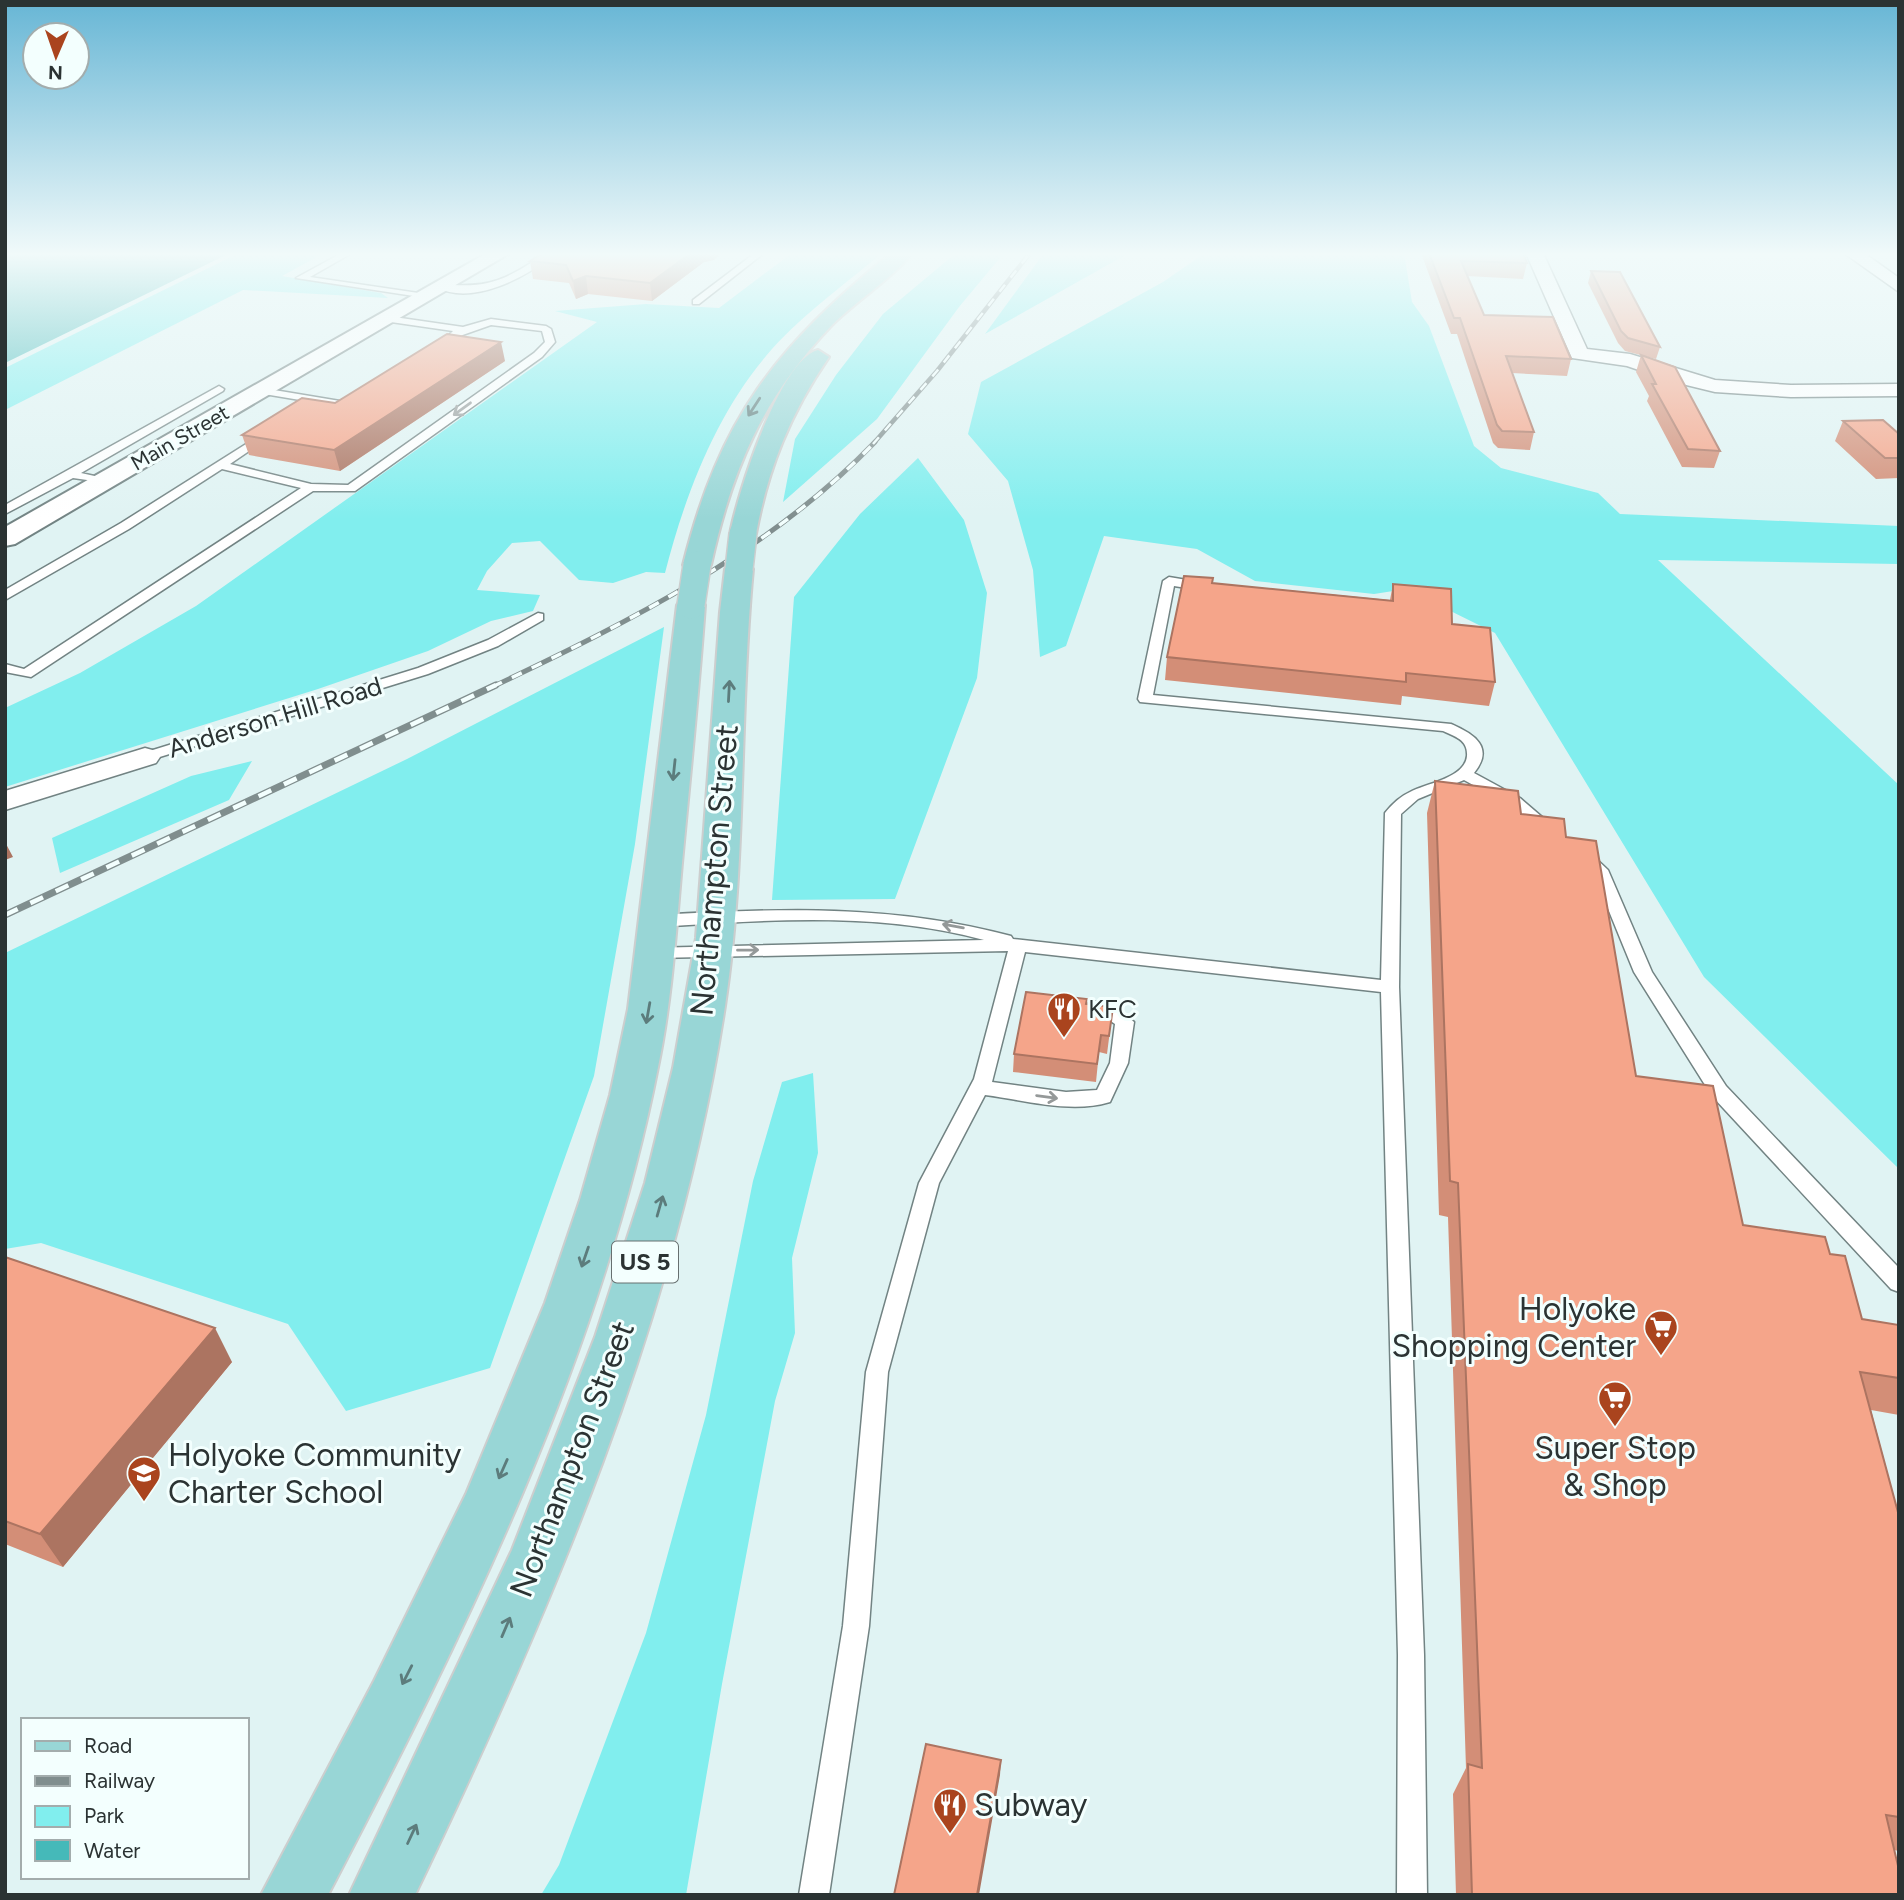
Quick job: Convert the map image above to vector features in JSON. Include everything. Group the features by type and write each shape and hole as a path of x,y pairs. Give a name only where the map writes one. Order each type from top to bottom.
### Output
{"main road":[{"name":"Main Street","path":"5,538 104,481 228,398 262,391 348,342"},
{"name":"Northampton Street","path":"293,1895 426,1638 480,1523 545,1367 607,1187 649,1010 691,605 706,518 730,450 763,393 804,342"},
{"name":"Northampton Street","path":"382,1895 489,1668 544,1540 601,1394 644,1266 690,1091 715,934 738,577 747,511 775,431 815,361 833,342"}],"street":[{"path":"1574,342 1580,354 1623,358 1691,382 1715,386 1791,391 1899,390"},
{"name":"Anderson Hill Road","path":"5,801 145,757"}],"lane":[{"path":"220,465 311,487 351,489 538,355 550,342"},
{"path":"262,391 342,404 364,391"},
{"path":"201,400 228,398"},
{"path":"5,510 201,400 228,398"},
{"path":"311,408 322,401"},
{"path":"5,596 125,526 277,429"},
{"path":"71,474 104,481"},
{"path":"5,668 26,674 311,487"},
{"path":"1223,590 1169,581 1145,699 1446,727 1467,736 1475,747 1474,763 1465,774 1413,796 1393,813 1390,987 1411,1655 1412,1895"},
{"name":"Anderson Hill Road","path":"145,757 423,671 493,643 538,617"},
{"path":"1465,774 1514,801 1600,870 1643,972 1719,1091 1899,1283"},
{"path":"657,937 715,934 812,916 933,922 959,926 1018,945"},
{"path":"657,937 715,934 1018,945 1390,987"},
{"path":"814,1895 856,1626 877,1372 929,1183 979,1087 1018,945"},
{"path":"1004,996 1030,999"},
{"path":"979,1087 1066,1099 1103,1097 1119,1063 1125,1022 1107,1009 1068,1004"}],"green space":[{"path":"59,342 141,342 5,410 5,368"},
{"path":"569,342 780,342 748,379 717,431 692,487 665,573 646,572 613,583 579,580 540,541 512,543 487,571 477,590 540,595 533,611 491,621 428,651 318,689 5,787 5,708 80,673 196,606"},
{"path":"862,342 934,342 877,419 783,502 795,439 836,375"},
{"path":"1054,342 1435,342 1474,446 1501,468 1598,493 1620,514 1899,526 1899,564 1658,560 1899,785 1899,1169 1704,977 1495,633 1406,589 1374,594 1255,581 1197,549 1104,536 1066,646 1040,657 1033,570 1008,481 968,434 981,382"},
{"path":"918,458 964,520 987,593 977,678 895,899 772,900 794,597 860,514"},
{"path":"664,627 635,844 594,1076 490,1368 346,1411 288,1324 41,1243 5,1249 5,953 407,759"},
{"path":"252,761 229,800 60,873 52,838 191,776"},
{"path":"813,1073 818,1153 792,1258 795,1333 775,1401 686,1895 541,1895 559,1865 646,1633 706,1415 753,1181 782,1082"}],"water":[{"path":"5,342 49,342 5,363"}],"building":[{"path":"435,342 501,342 334,450 242,435 302,398 335,403"},
{"path":"1468,342 1564,342 1571,359 1506,356 1534,432 1502,431 1497,425"},
{"path":"1641,342 1657,342 1660,347"},
{"path":"1641,355 1675,367 1720,451 1688,449 1652,384 1656,384"},
{"path":"1883,420 1899,434 1899,458 1885,458 1843,421"},
{"path":"1184,576 1213,578 1212,583 1393,601 1393,584 1451,589 1452,624 1490,628 1495,682 1406,673 1406,682 1167,657"},
{"name":"Holyoke Shopping Center","path":"1435,781 1518,791 1521,814 1564,819 1566,837 1596,841 1636,1076 1713,1086 1743,1225 1825,1237 1830,1254 1845,1256 1862,1319 1899,1325 1899,1378 1860,1372 1899,1516 1899,1817 1886,1815 1899,1870 1899,1895 1472,1895 1468,1764 1482,1768 1458,1183 1450,1181"},
{"name":"KFC","path":"1026,992 1087,999 1086,1004 1113,1007 1109,1036 1101,1035 1097,1064 1014,1054"},
{"path":"5,1257 215,1328 40,1534 5,1521"},
{"name":"Subway","path":"926,1744 1001,1760 977,1895 894,1895"}],"railway":[{"path":"874,443 960,342"},
{"path":"492,687 645,610 743,551 790,518 874,443"},
{"path":"5,915 496,685"}],"place":[{"name":"KFC","path":"1064,1039"},
{"name":"Holyoke Shopping Center","path":"1661,1357"},
{"name":"Super Stop & Shop","path":"1615,1428"},
{"name":"Holyoke Community Charter School","path":"144,1503"},
{"name":"Subway","path":"950,1835"}]}
